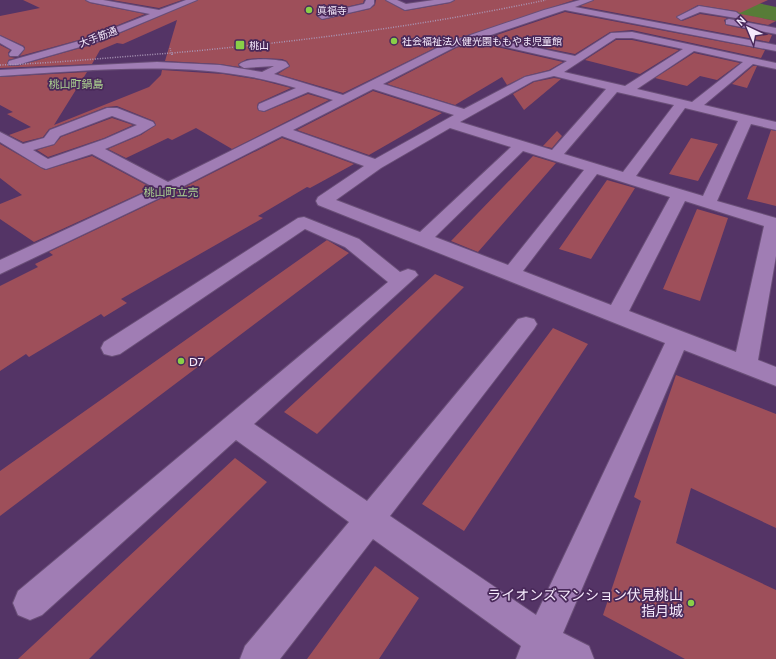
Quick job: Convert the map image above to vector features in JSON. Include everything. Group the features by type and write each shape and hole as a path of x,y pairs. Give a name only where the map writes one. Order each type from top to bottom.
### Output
{"street":[{"path":"90,0 159,13"},
{"name":"大手筋通","path":"0,66 101,37 193,0"},
{"path":"390,0 405,7 450,0"},
{"path":"0,268 137,201 168,188 451,45 563,7 594,0"},
{"path":"322,16 369,3 376,10"},
{"path":"563,7 776,48"},
{"path":"695,20 677,16 699,9 736,15 723,24 714,35"},
{"path":"723,24 776,31"},
{"path":"776,66 632,35 614,35 577,60 554,73 529,79 448,123 376,165 324,201 776,377"},
{"path":"474,37 577,60"},
{"path":"0,39 19,49 14,54"},
{"path":"628,90 692,48"},
{"path":"0,55 55,51"},
{"path":"627,178 688,105 751,61"},
{"path":"234,70 252,63 276,62 282,64 283,66 280,68 264,75"},
{"path":"0,73 142,64 234,70 264,75 344,99"},
{"path":"554,73 746,119 774,123"},
{"path":"373,85 465,114"},
{"path":"555,156 614,87"},
{"path":"264,107 306,88"},
{"path":"0,136 46,164 93,149 129,135 148,125 112,111 55,133 49,141 22,149"},
{"path":"708,203 746,119"},
{"path":"448,123 774,224 745,365"},
{"path":"282,131 376,165"},
{"path":"423,239 521,145"},
{"path":"93,149 168,188"},
{"path":"511,274 594,168"},
{"path":"616,315 680,194"},
{"path":"30,603 404,279 352,243 304,222 112,348"},
{"path":"258,659 526,324"},
{"path":"538,649 678,339"},
{"path":"236,425 370,519 538,649 576,659"}],"path":[{"path":"170,48 172,56"}],"green space":[{"path":"749,1 776,7 776,21 738,14 738,11"}],"building":[{"path":"23,0 85,0 90,3 145,14 86,38 20,56 25,48 24,46 0,35 0,16 40,8"},
{"path":"112,0 182,0 159,8"},
{"path":"198,0 364,0 363,3 319,13 317,16 322,20 370,9 375,5 376,0 385,0 405,11 450,3 455,0 574,0 447,42 343,93 278,74 290,66 287,61 282,59 247,59 238,64 239,67 220,64 165,61 177,20 123,44 117,43 100,50 92,64 0,68 0,45 10,50 8,53 9,57 16,58 8,60 8,66 17,66 95,44"},
{"path":"594,0 768,0 740,13 736,11 698,5 676,17 682,21 700,14 727,18 724,20 726,25 772,35 769,42 580,6"},
{"path":"565,12 765,50 761,58 632,30 610,32 575,54 491,37"},
{"path":"741,14 776,21 768,25 737,19"},
{"path":"616,40 632,40 679,50 640,74 585,60"},
{"path":"475,42 563,62 549,70 525,76 507,85 502,77 455,105 387,84 456,48"},
{"path":"694,53 740,63 717,80 700,76 687,86 655,78"},
{"path":"753,66 757,66 747,88 732,84"},
{"path":"162,70 223,74 260,80 291,88 258,103 258,110 264,112 308,94 329,100 232,149 196,128 172,140 168,138 126,158 108,149 141,135 156,125 154,121 117,106 106,107 49,129 43,137 23,142 9,135 31,127 7,114 13,112 0,105 0,77 87,72 54,125 149,87 161,75"},
{"path":"554,78 561,79 524,110 513,94 534,82"},
{"path":"373,91 442,113 369,155 297,130"},
{"path":"112,118 133,125 104,138 48,157 37,150 54,145 61,137"},
{"path":"771,130 776,131 776,206 747,199"},
{"path":"557,131 562,136 552,148 543,146"},
{"path":"282,138 354,164 310,188 307,187 258,216 263,218 121,299 127,303 104,317 101,314 29,357 26,354 0,371 0,286 38,267 35,264 53,255 49,252 175,192"},
{"path":"691,138 718,144 698,181 669,174"},
{"path":"0,144 45,170 92,156 152,188 34,242 0,219 0,204 22,195 0,178"},
{"path":"533,156 556,163 478,252 451,241"},
{"path":"607,180 635,188 591,259 559,249"},
{"path":"697,209 728,218 700,301 663,289"},
{"name":"D7","path":"327,240 349,253 0,516 0,471"},
{"path":"435,274 464,287 317,434 284,412"},
{"path":"553,328 588,344 464,531 422,504"},
{"path":"676,375 776,414 776,528 691,488 676,543 776,590 776,659 685,659 603,615 641,501 634,497"},
{"path":"235,458 267,482 89,659 18,659"},
{"path":"375,566 419,598 379,659 307,659"}],"railway":[{"path":"0,65 172,53 266,44 453,18 546,0"}],"place":[{"name":"眞福寺","path":"309,10"},
{"name":"社会福祉法人健光園ももやま児童館","path":"394,41"},
{"name":"桃山","path":"240,45"},
{"name":"D7","path":"181,361"},
{"name":"ライオンズマンション伏見桃山 指月城","path":"691,603"}],"district":[{"name":"桃山町鍋島","path":"76,84"},
{"name":"桃山町立売","path":"171,192"}]}
